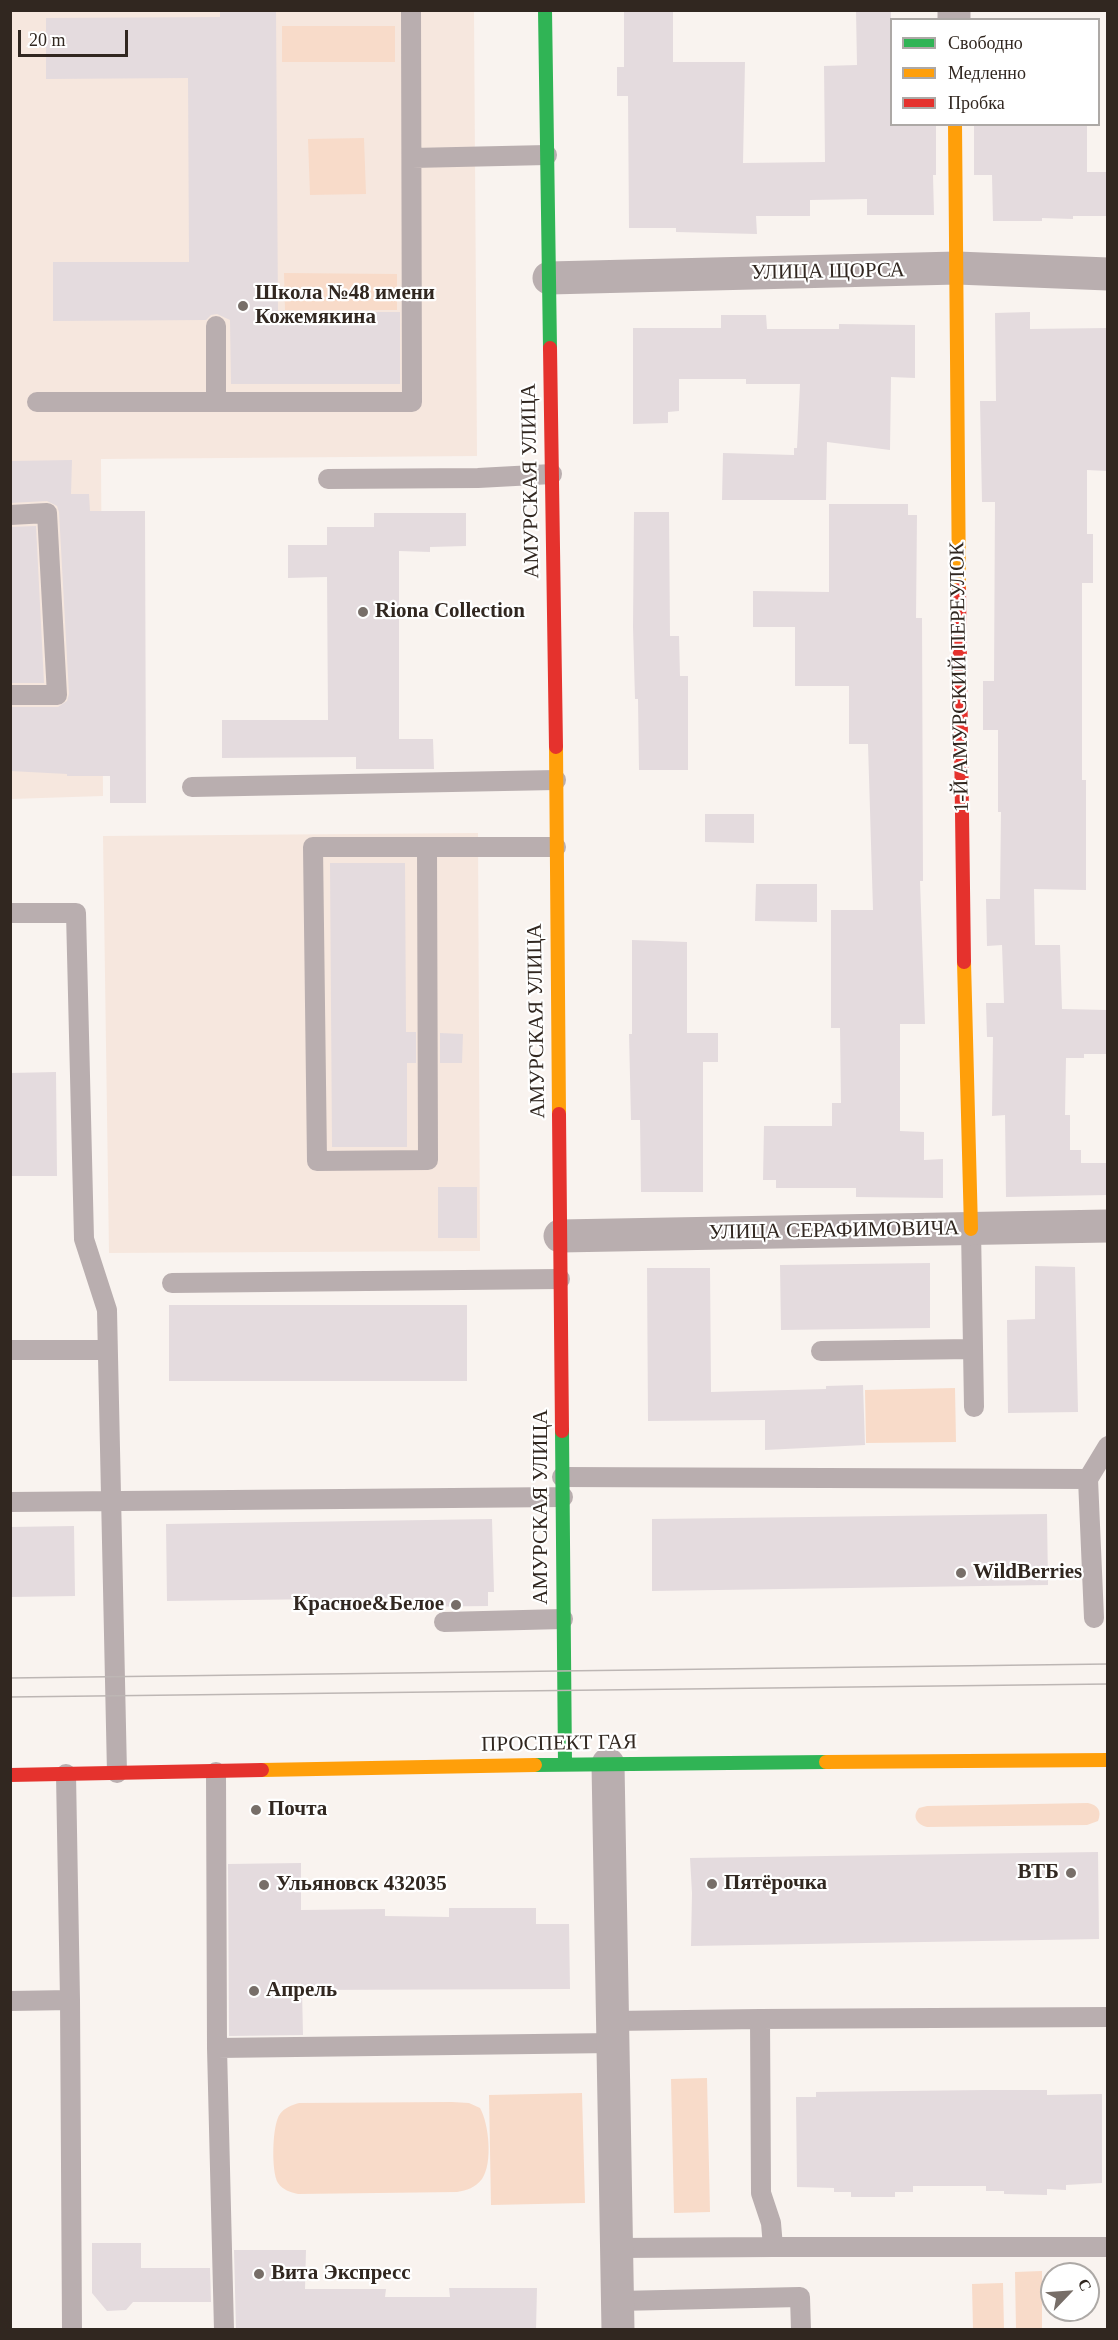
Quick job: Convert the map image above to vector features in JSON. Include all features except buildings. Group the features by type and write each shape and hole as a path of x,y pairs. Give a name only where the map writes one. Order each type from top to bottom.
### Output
{"street":[{"name":"АМУРСКАЯ УЛИЦА","path":"545,10 556,780 565,1764"},
{"name":"1-Й АМУРСКИЙ ПЕРЕУЛОК","path":"955,126 963,921 971,1229"},
{"name":"УЛИЦА ЩОРСА","path":"549,278 957,268 1107,274"},
{"name":"УЛИЦА СЕРАФИМОВИЧА","path":"560,1236 1107,1226"},
{"name":"ПРОСПЕКТ ГАЯ","path":"10,1775 565,1764 1107,1760"},
{"path":"608,1764 618,2315"}],"lane":[{"path":"37,402 412,402 411,10"},
{"path":"412,158 547,155"},
{"path":"216,326 216,402"},
{"path":"328,479 478,478 552,474"},
{"path":"10,515 47,513 57,695 10,695"},
{"path":"192,787 556,780"},
{"path":"427,848 428,1160 317,1161 313,847 556,848"},
{"path":"10,914 76,913 84,1239 107,1310 117,1773"},
{"path":"971,1229 974,1407"},
{"path":"172,1283 560,1279"},
{"path":"821,1351 973,1349"},
{"path":"10,1350 107,1350"},
{"path":"1094,1618 1088,1479 1107,1446"},
{"path":"562,1477 1088,1479"},
{"path":"10,1503 562,1497"},
{"path":"444,1622 563,1619"},
{"path":"216,1772 217,2048 224,2330"},
{"path":"66,1774 72,2330"},
{"path":"10,2001 70,2000"},
{"path":"217,2048 613,2032 760,2019 1107,2017"},
{"path":"760,2019 761,2193 771,2223 773,2247"},
{"path":"617,2248 1107,2247"},
{"path":"618,2315 800,2297 801,2330"}],"shaded area":[{"name":"Школа №48 имени Кожемякина","path":"10,11 474,11 477,456 101,459 103,796 11,799"},
{"path":"282,26 395,26 395,62 282,62"},
{"path":"364,138 366,194 310,195 308,139"},
{"path":"284,273 397,274 397,310 285,310"},
{"path":"478,833 480,1251 109,1253 103,836"},
{"path":"955,1388 956,1442 866,1443 865,1390"},
{"path":"1088,1803 1097,1807 1100,1814 1098,1821 1087,1825 927,1827 918,1822 916,1817 919,1808 927,1806"},
{"path":"707,2078 710,2212 674,2213 671,2079"},
{"path":"582,2093 585,2203 491,2205 489,2095"},
{"path":"299,2103 469,2103 480,2108 486,2124 488,2163 482,2179 471,2188 457,2192 298,2194 284,2189 278,2183 273,2159 275,2127 280,2114 291,2106"},
{"path":"1040,2271 1042,2329 1016,2329 1015,2272"},
{"path":"1003,2283 1004,2329 973,2329 972,2284"}],"tram line":[{"path":"10,1678 1108,1664"},
{"path":"10,1697 1108,1684"}],"traffic: fast":[{"path":"545,10 550,348"},
{"path":"562,1431 565,1764"},
{"path":"535,1765 826,1762"}],"traffic: slow":[{"path":"955,126 959,590"},
{"path":"556,747 559,1114"},
{"path":"964,962 971,1229"},
{"path":"826,1762 1108,1760"},
{"path":"262,1770 535,1765"}],"traffic: jam":[{"path":"550,348 556,747"},
{"path":"959,590 964,962"},
{"path":"559,1114 562,1431"},
{"path":"10,1775 262,1770"}],"place":[{"name":"Школа №48 имени Кожемякина","path":"243,306"},
{"name":"Riona Collection","path":"363,612"},
{"name":"WildBerries","path":"961,1573"},
{"name":"Красное&Белое","path":"456,1605"},
{"name":"Почта","path":"256,1810"},
{"name":"ВТБ","path":"1071,1873"},
{"name":"Пятёрочка","path":"712,1884"},
{"name":"Ульяновск 432035","path":"264,1885"},
{"name":"Апрель","path":"254,1991"},
{"name":"Вита Экспресс","path":"259,2274"}]}
